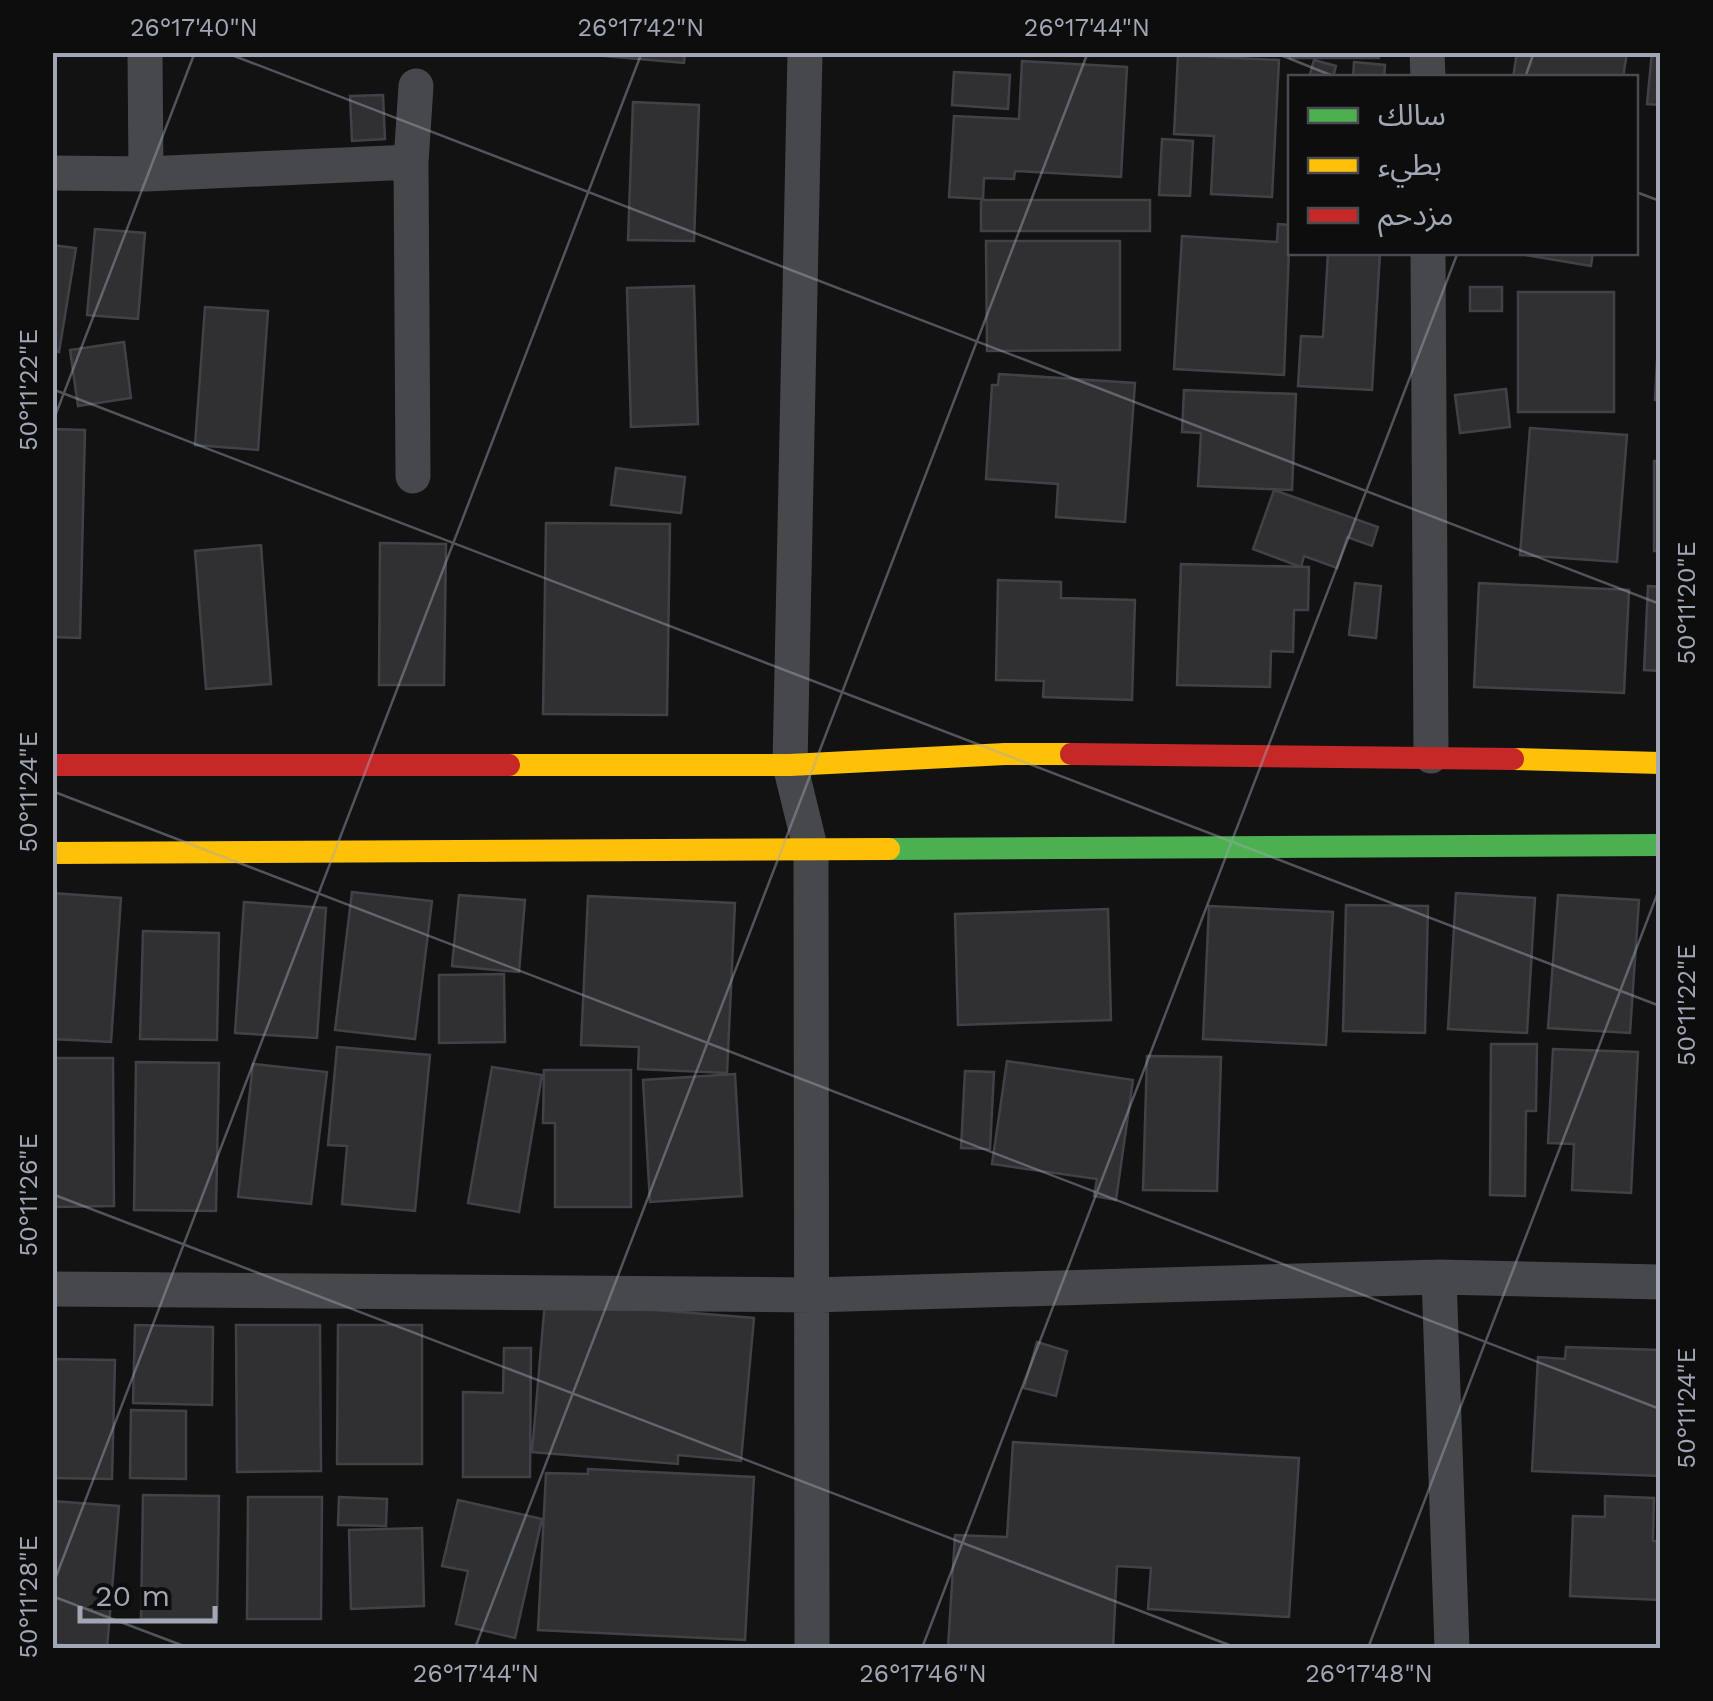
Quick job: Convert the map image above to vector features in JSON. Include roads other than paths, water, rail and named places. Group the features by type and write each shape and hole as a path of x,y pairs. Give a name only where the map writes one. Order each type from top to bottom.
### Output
{"street":[{"path":"145,52 146,174"},
{"path":"805,52 790,765 811,851 812,1648"},
{"path":"413,476 410,162 416,86"},
{"path":"52,173 146,174 410,162"},
{"path":"1428,255 1431,756"},
{"path":"52,766 790,765 1006,754 1431,756 1660,762"},
{"path":"52,853 1660,844"},
{"path":"1439,1276 1452,1648"},
{"path":"52,1289 812,1295 1439,1276 1660,1282"}]}
